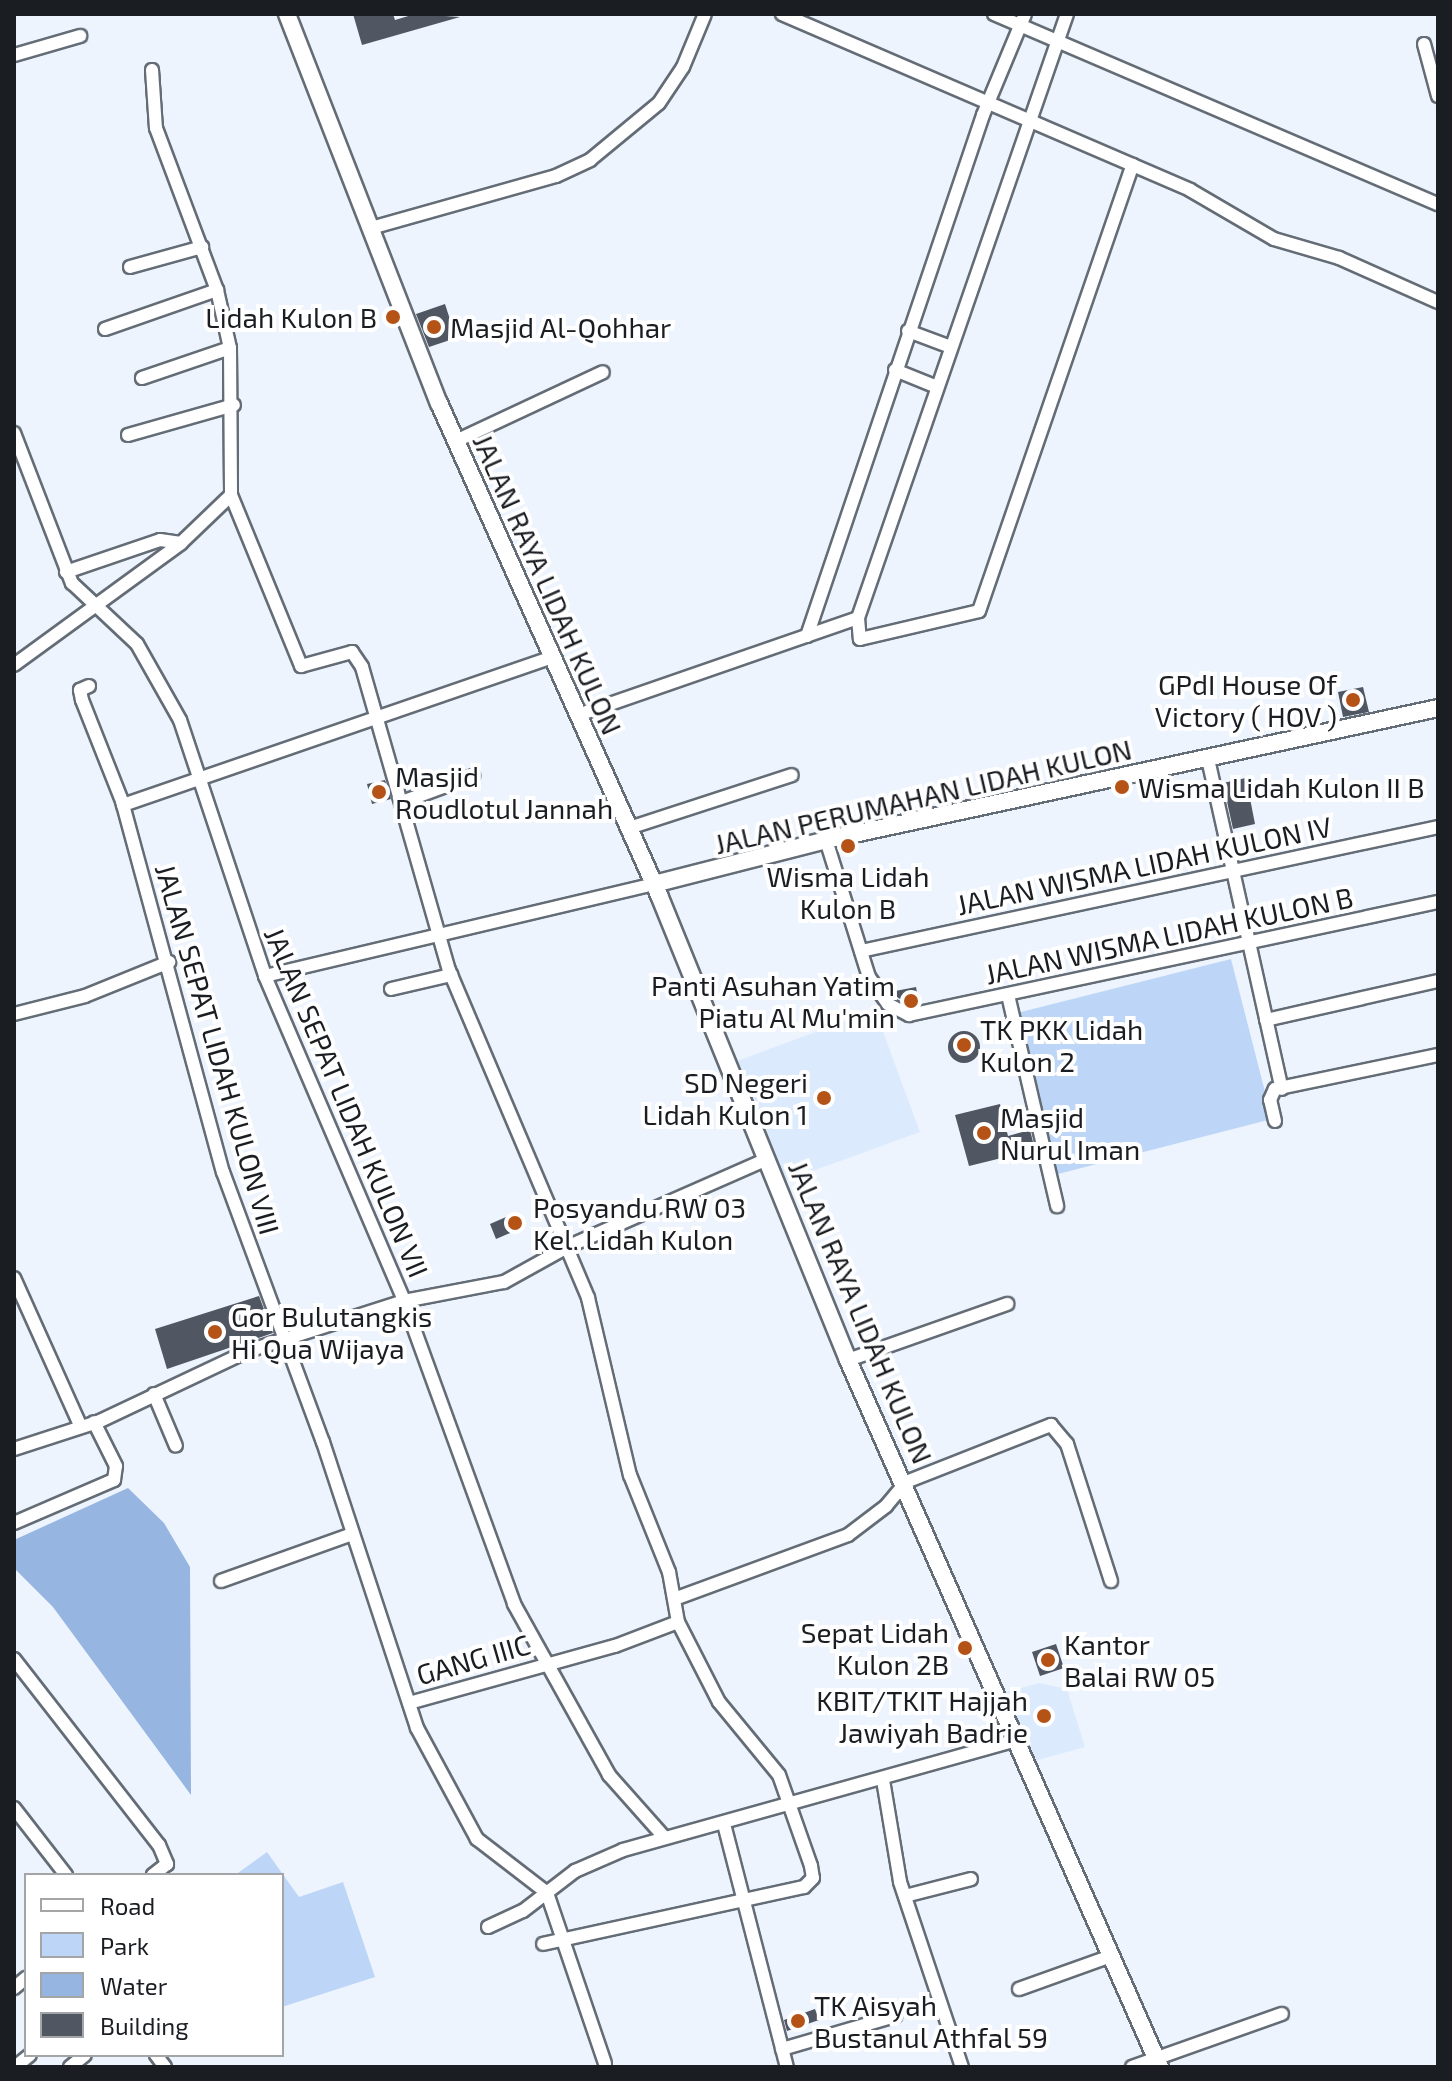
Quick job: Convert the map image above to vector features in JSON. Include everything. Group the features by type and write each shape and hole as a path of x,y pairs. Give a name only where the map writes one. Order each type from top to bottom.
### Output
{"main road":[{"name":"JALAN RAYA LIDAH KULON","path":"287,14 456,441 654,884 848,1360 1020,1739 1159,2064"},
{"name":"JALAN PERUMAHAN LIDAH KULON","path":"654,884 826,840 1438,708"}],"street":[{"path":"371,228 556,176 590,160 659,103 683,67 705,14"},
{"path":"782,14 1133,165 1274,239 1339,258 1438,302"},
{"path":"994,14 1023,19 1059,39 1438,204"},
{"path":"1067,14 858,618 860,639 979,611 1133,165"},
{"path":"807,636 908,331 1023,19"},
{"path":"14,55 80,36"},
{"path":"1424,44 1438,96"},
{"path":"152,70 156,128 217,290 230,348 234,405 231,495 301,666 355,653 377,716 451,975 569,1246 630,1475 677,1598 678,1622 726,1712 779,1775 813,1878 804,1887 543,1944"},
{"path":"130,267 202,247"},
{"path":"105,329 217,290"},
{"path":"908,331 951,347"},
{"path":"142,378 230,348"},
{"path":"895,370 937,387"},
{"path":"456,441 603,372"},
{"path":"128,435 234,405"},
{"name":"JALAN SEPAT LIDAH KULON VII","path":"14,433 66,572 89,605 154,667 200,776 265,976 404,1301 484,1536 514,1604 551,1662 609,1775 664,1837"},
{"path":"14,476 29,471"},
{"path":"16,659 181,543 231,495"},
{"path":"66,572 160,540 181,543"},
{"path":"578,715 858,618"},
{"path":"123,805 553,657"},
{"name":"JALAN SEPAT LIDAH KULON VIII","path":"89,686 80,690 82,700 123,805 169,962 223,1172 286,1339 409,1703 477,1839 547,1893"},
{"path":"1208,759 1282,1089"},
{"path":"629,828 792,775"},
{"path":"402,802 473,776"},
{"name":"JALAN WISMA LIDAH KULON IV","path":"861,951 1438,827"},
{"path":"826,840 861,951"},
{"path":"265,976 439,938 654,884"},
{"name":"JALAN WISMA LIDAH KULON B","path":"861,951 874,986 909,1015 1438,902"},
{"path":"14,1014 85,996 169,962"},
{"path":"391,989 451,975"},
{"path":"1266,1020 1438,981"},
{"path":"1008,995 1057,1206"},
{"path":"1275,1121 1270,1095 1282,1089 1438,1055"},
{"path":"14,1448 94,1422 286,1339 404,1301 480,1290 569,1246 767,1159"},
{"path":"14,1278 81,1427"},
{"path":"848,1360 1007,1304"},
{"path":"154,1394 176,1446"},
{"path":"14,1523 114,1480 116,1466 94,1422"},
{"path":"677,1598 848,1535 886,1506 906,1482 1032,1430 1058,1427 1111,1581"},
{"path":"221,1581 352,1534"},
{"name":"GANG IIIC","path":"409,1703 678,1622"},
{"path":"14,1659 159,1845 168,1870"},
{"path":"488,1927 547,1893 575,1871 664,1837 790,1808 1020,1739"},
{"path":"883,1780 905,1896 962,2067"},
{"path":"14,1808 64,1873"},
{"path":"724,1824 787,2067"},
{"path":"905,1896 971,1879"},
{"path":"547,1893 605,2063"},
{"path":"1019,1989 1111,1956"},
{"path":"1132,2067 1159,2064 1282,2014"},
{"path":"782,2049 895,2016"}],"shaded area":[{"name":"SD Negeri Lidah Kulon 1","path":"875,1010 920,1132 774,1185 729,1064"},
{"name":"KBIT/TKIT Hajjah Jawiyah Badrie","path":"1039,1683 1067,1689 1085,1747 1031,1762 1004,1693"}],"green space":[{"path":"1231,959 1272,1119 1058,1174 1017,1013"},
{"path":"267,1852 282,1873 238,1873"},
{"path":"284,1876 299,1897 343,1882 375,1977 284,2006"}],"water":[{"path":"128,1488 164,1523 190,1567 191,1795 53,1607 14,1568 14,1540"}],"building":[{"path":"353,14 393,14 395,20 415,14 460,17 362,45"},
{"name":"Masjid Al-Qohhar","path":"445,304 456,338 429,347 416,314"},
{"name":"GPdI House Of Victory ( HOV )","path":"1363,687 1369,712 1343,717 1338,692"},
{"path":"1246,778 1255,824 1233,829 1223,783"},
{"name":"Masjid Roudlotul Jannah","path":"385,780 391,799 372,804 367,784"},
{"name":"Panti Asuhan Yatim Piatu Al Mu'min","path":"916,987 919,1004 910,1006 890,992"},
{"name":"TK PKK Lidah Kulon 2","path":"964,1031 976,1035 980,1047 976,1059 964,1063 952,1059 948,1047 952,1035"},
{"name":"Masjid Nurul Iman","path":"1000,1104 1008,1136 1030,1130 1035,1150 969,1166 955,1115"},
{"path":"515,1213 522,1228 496,1239 490,1224"},
{"name":"Gor Bulutangkis Hi Qua Wijaya","path":"259,1296 273,1333 167,1369 155,1329"},
{"name":"Kantor Balai RW 05","path":"1056,1644 1064,1668 1040,1676 1032,1652"},
{"name":"TK Aisyah Bustanul Athfal 59","path":"815,2009 819,2020 787,2031 784,2020"}],"place":[{"name":"Lidah Kulon B","path":"393,317"},
{"name":"Masjid Al-Qohhar","path":"434,327"},
{"name":"GPdI House Of Victory ( HOV )","path":"1353,700"},
{"name":"Wisma Lidah Kulon II B","path":"1122,787"},
{"name":"Masjid Roudlotul Jannah","path":"379,792"},
{"name":"Wisma Lidah Kulon B","path":"848,846"},
{"name":"Panti Asuhan Yatim Piatu Al Mu'min","path":"911,1001"},
{"name":"TK PKK Lidah Kulon 2","path":"964,1045"},
{"name":"SD Negeri Lidah Kulon 1","path":"824,1098"},
{"name":"Masjid Nurul Iman","path":"984,1133"},
{"name":"Posyandu RW 03 Kel. Lidah Kulon","path":"515,1223"},
{"name":"Gor Bulutangkis Hi Qua Wijaya","path":"215,1332"},
{"name":"Sepat Lidah Kulon 2B","path":"965,1648"},
{"name":"Kantor Balai RW 05","path":"1048,1660"},
{"name":"KBIT/TKIT Hajjah Jawiyah Badrie","path":"1044,1716"},
{"name":"TK Aisyah Bustanul Athfal 59","path":"798,2021"}]}
